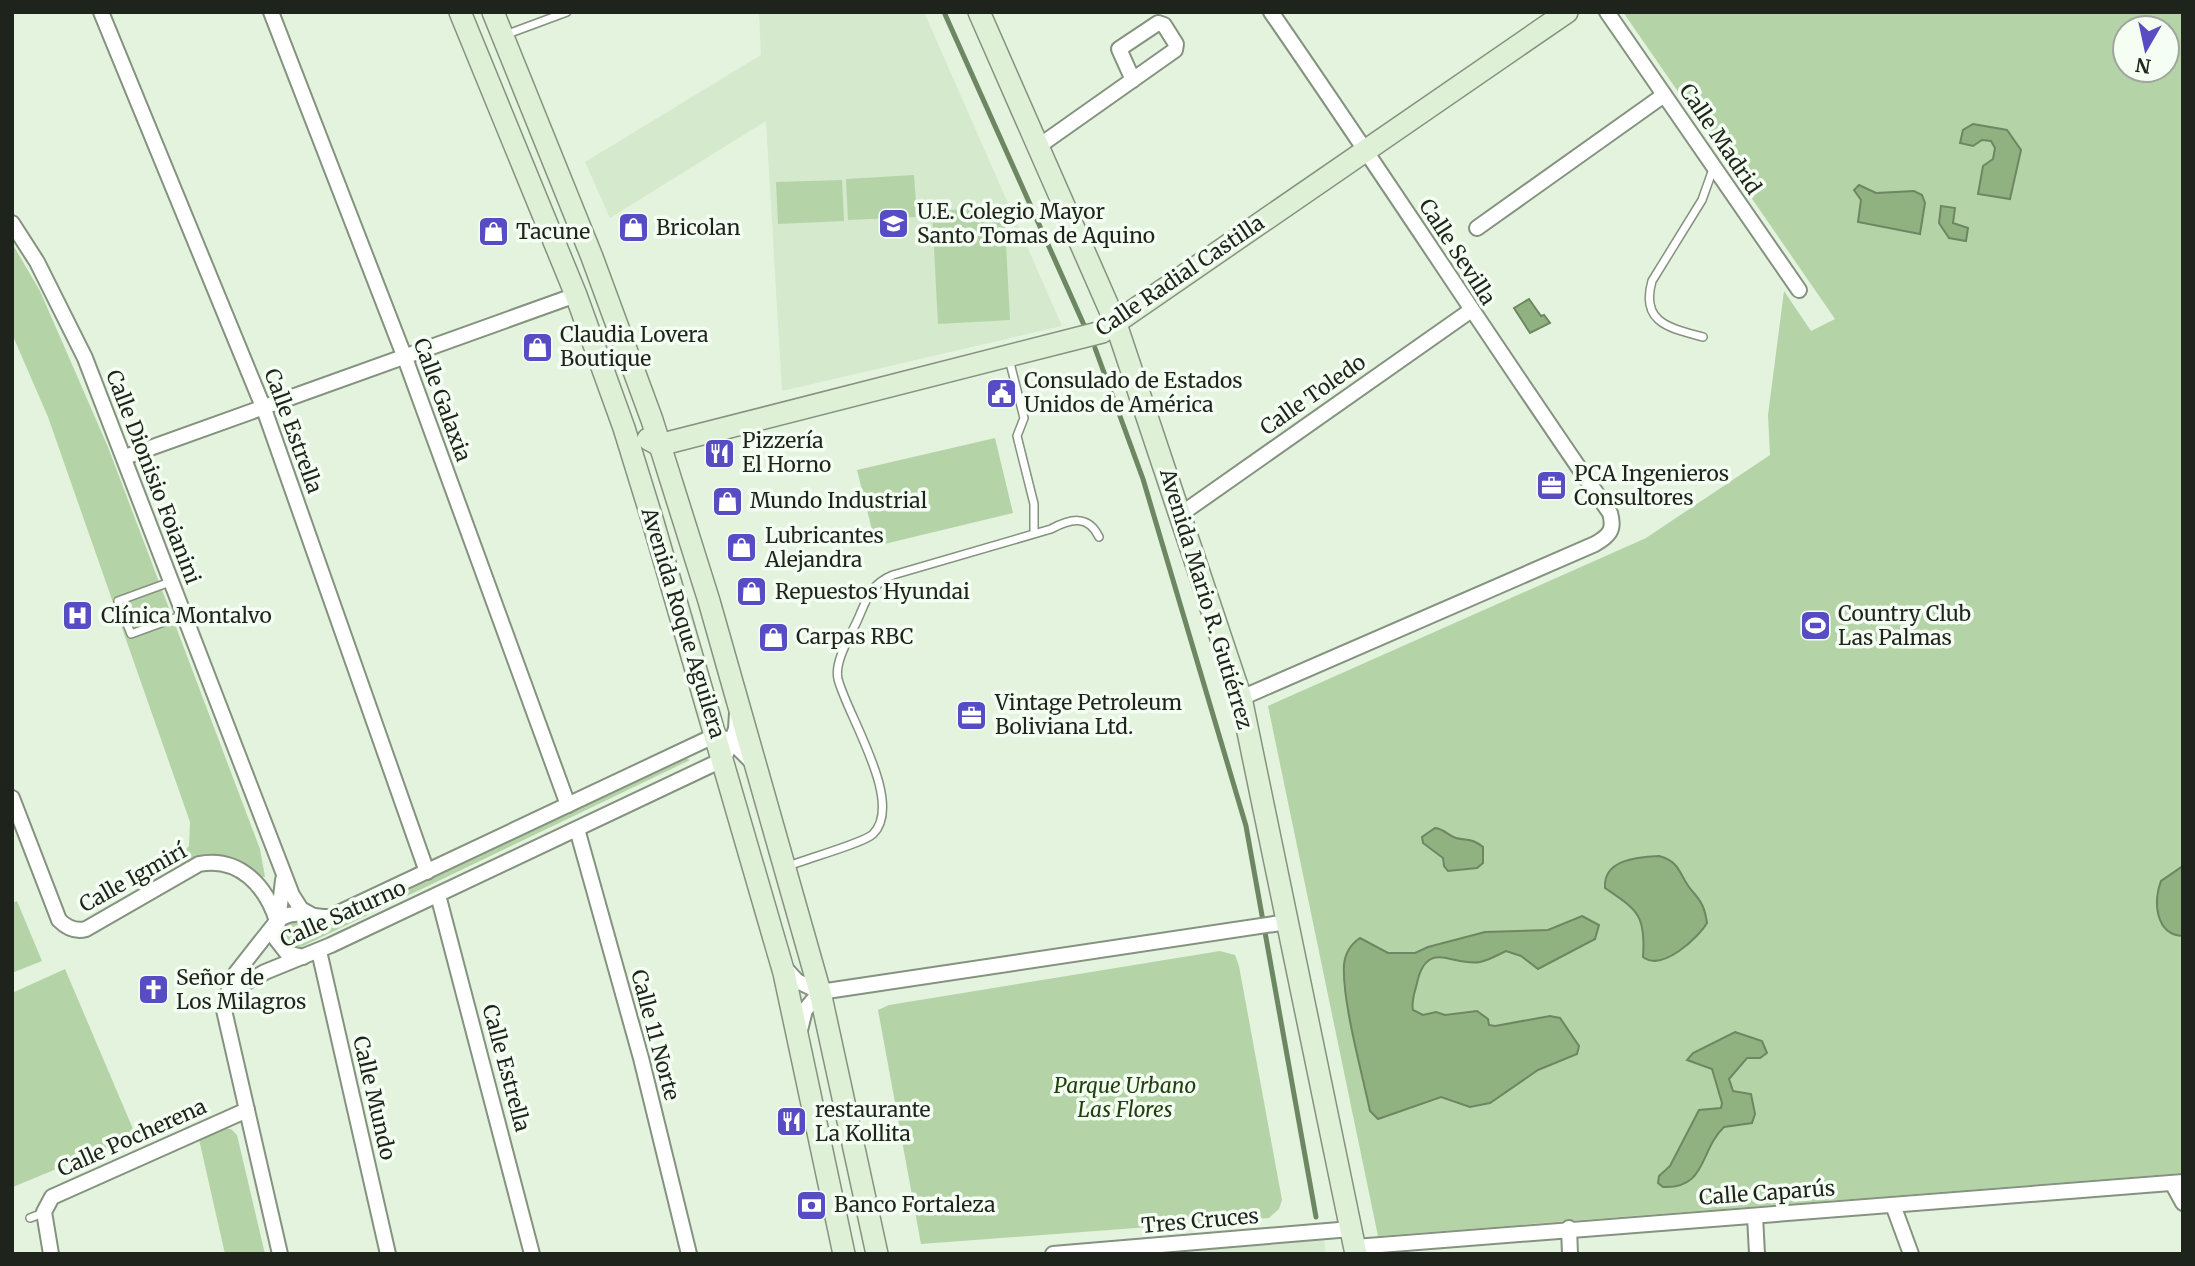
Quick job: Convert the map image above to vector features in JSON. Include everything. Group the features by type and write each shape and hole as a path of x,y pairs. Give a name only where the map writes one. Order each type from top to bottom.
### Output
{"main road":[{"name":"Avenida Roque Aguilera","path":"460,12 531,181 614,399 724,746 800,1032 844,1254"},
{"path":"468,12 482,39 503,35"},
{"name":"Avenida Roque Aguilera","path":"493,12 592,257 659,445 738,704 820,992 877,1254"},
{"name":"Avenida Mario R. Gutiérrez","path":"979,12 1039,146 1181,513 1241,698 1281,923 1354,1243"},
{"name":"Calle Radial Castilla","path":"659,445 1080,339 1109,328 1366,148 1567,12"},
{"path":"531,181 541,181 548,185 592,257"},
{"path":"614,399 643,436 659,445 652,460 653,522"}],"street":[{"name":"Calle Estrella","path":"101,12 264,409 427,872"},
{"name":"Calle Galaxia","path":"271,12 405,359 568,805"},
{"name":"Calle Sevilla","path":"1241,698 1595,544 1611,532 1613,524 1609,513 1470,311 1366,148 1271,12"},
{"name":"Calle Madrid","path":"1607,12 1799,290"},
{"path":"1039,146 1133,80"},
{"path":"1477,228 1664,95"},
{"name":"Calle Dionisio Foianini","path":"12,223 37,262 85,358 281,868 301,909 314,917"},
{"path":"125,457 405,359 576,295"},
{"name":"Calle Toledo","path":"1181,513 1470,311"},
{"path":"738,704 724,746 750,759 757,771"},
{"name":"Calle Saturno","path":"228,992 250,953 277,922 291,913 330,917 568,805 724,746"},
{"name":"Calle Saturno","path":"228,992 265,972 319,951 577,829 724,746"},
{"name":"Calle Igmirí","path":"12,798 59,919 72,929 86,929 199,864 210,862 242,870 262,889 277,922 275,930 280,947 287,953 304,957"},
{"name":"Calle 11 Norte","path":"577,829 641,1058 689,1254"},
{"path":"262,889 281,868"},
{"name":"Calle Dionisio Foianini","path":"277,922 281,868"},
{"name":"Calle Estrella","path":"438,895 498,1114 531,1254"},
{"path":"782,963 797,981 820,992 1281,923"},
{"name":"Calle Mundo","path":"319,951 388,1254"},
{"path":"228,992 225,1017 280,1254"},
{"path":"800,1032 804,1010 820,992"},
{"name":"Calle Pocherena","path":"51,1254 37,1215 52,1197 247,1110"},
{"path":"2178,1182 2183,1203"},
{"name":"Calle Caparús","path":"1354,1243 1755,1216 2178,1182"},
{"path":"1893,1205 1911,1254"},
{"path":"1755,1216 1757,1254"},
{"path":"1569,1228 1570,1254"},
{"name":"Tres Cruces","path":"1053,1254 1354,1243"}],"lane":[{"path":"503,35 532,27 567,12"},
{"path":"1703,337 1671,328 1657,319 1650,310 1648,295 1652,281 1702,200 1714,168"},
{"path":"1008,357 1024,418 1017,436 1034,504 1034,532"},
{"path":"785,867 873,834 884,817 882,797 874,769 838,677 841,659 871,590 893,575 1081,519 1094,527 1099,537"},
{"path":"170,582 118,601 131,634 183,615"}],"shaded area":[{"name":"U.E. Colegio Mayor Santo Tomas de Aquino","path":"759,12 924,12 1062,326 782,391 766,121 610,218 585,162 761,55"},
{"path":"1973,124 2007,130 2021,150 2010,199 1978,194 1983,166 1993,159 1995,148 1991,141 1982,140 1973,146 1960,143 1963,130"},
{"path":"1859,185 1876,193 1914,191 1922,195 1925,203 1920,234 1858,222 1861,200 1854,190"},
{"path":"1941,206 1955,208 1953,223 1968,228 1966,241 1949,238 1939,223"},
{"path":"1529,299 1541,316 1544,315 1550,323 1530,333 1514,308"},
{"path":"1435,828 1453,837 1479,844 1483,847 1483,863 1477,868 1448,871 1443,858 1423,843 1422,837"},
{"path":"1659,856 1676,866 1701,903 1707,923 1696,937 1679,951 1660,960 1651,960 1643,957 1643,931 1637,915 1625,902 1605,888 1609,871 1615,866 1631,859"},
{"path":"2183,866 2183,936 2167,930 2162,923 2158,915 2157,897 2161,881"},
{"path":"1582,916 1599,925 1595,939 1538,969 1521,956 1506,951 1480,962 1442,958 1427,961 1421,969 1412,1003 1413,1010 1423,1015 1477,1011 1488,1019 1489,1025 1495,1026 1550,1016 1560,1018 1579,1046 1577,1054 1538,1070 1490,1103 1470,1107 1441,1097 1378,1119 1370,1111 1349,1017 1344,980 1346,957 1357,940 1360,938 1388,953 1415,953 1485,932 1548,930"},
{"path":"1735,1032 1762,1041 1767,1053 1760,1058 1747,1058 1729,1079 1733,1091 1751,1094 1755,1114 1752,1123 1724,1127 1710,1147 1701,1167 1688,1182 1663,1187 1658,1183 1659,1176 1670,1166 1699,1110 1721,1108 1722,1103 1712,1069 1687,1060 1693,1053"},
{"path":"1324,1240 1326,1254 1139,1254"}],"green space":[{"name":"Country Club Las Palmas","path":"1623,12 2183,12 2183,1173 1378,1236 1268,706 1646,538 1770,455 1768,415 1784,291 1811,331 1835,319"},
{"path":"914,175 917,217 848,220 846,179"},
{"path":"842,180 844,221 778,224 776,182"},
{"path":"1004,207 1010,320 938,324 932,211"},
{"path":"12,243 40,291 108,447 260,849 265,877 260,877 243,861 224,855 203,857 182,866 178,858 189,846 190,822 48,417 12,334"},
{"path":"995,438 1013,513 876,546 857,470"},
{"path":"684,757 690,760 301,947 291,944 282,935 284,924 295,920 328,929"},
{"path":"17,901 42,961 12,973 12,903"},
{"name":"Parque Urbano Las Flores","path":"1220,951 1235,955 1239,966 1282,1200 1279,1209 1269,1218 921,1244 878,1010 889,1005"},
{"path":"65,969 136,1136 13,1187 12,993"},
{"path":"216,1128 231,1129 237,1135 265,1254 225,1254 198,1135"}],"waterway":[{"path":"944,12 1084,325"},
{"path":"1095,348 1143,479 1246,826 1316,1217"}],"place":[{"name":"U.E. Colegio Mayor Santo Tomas de Aquino","path":"894,224"},
{"name":"Bricolan","path":"633,228"},
{"name":"Tacune","path":"493,232"},
{"name":"Claudia Lovera Boutique","path":"537,347"},
{"name":"Consulado de Estados Unidos de América","path":"1001,393"},
{"name":"Pizzería El Horno","path":"719,453"},
{"name":"PCA Ingenieros Consultores","path":"1551,486"},
{"name":"Mundo Industrial","path":"727,501"},
{"name":"Lubricantes Alejandra","path":"742,548"},
{"name":"Repuestos Hyundai","path":"752,592"},
{"name":"Clínica Montalvo","path":"78,616"},
{"name":"Country Club Las Palmas","path":"1815,626"},
{"name":"Carpas RBC","path":"773,637"},
{"name":"Vintage Petroleum Boliviana Ltd.","path":"972,715"},
{"name":"Señor de Los Milagros","path":"153,990"},
{"name":"restaurante La Kollita","path":"792,1122"},
{"name":"Banco Fortaleza","path":"811,1205"}]}
